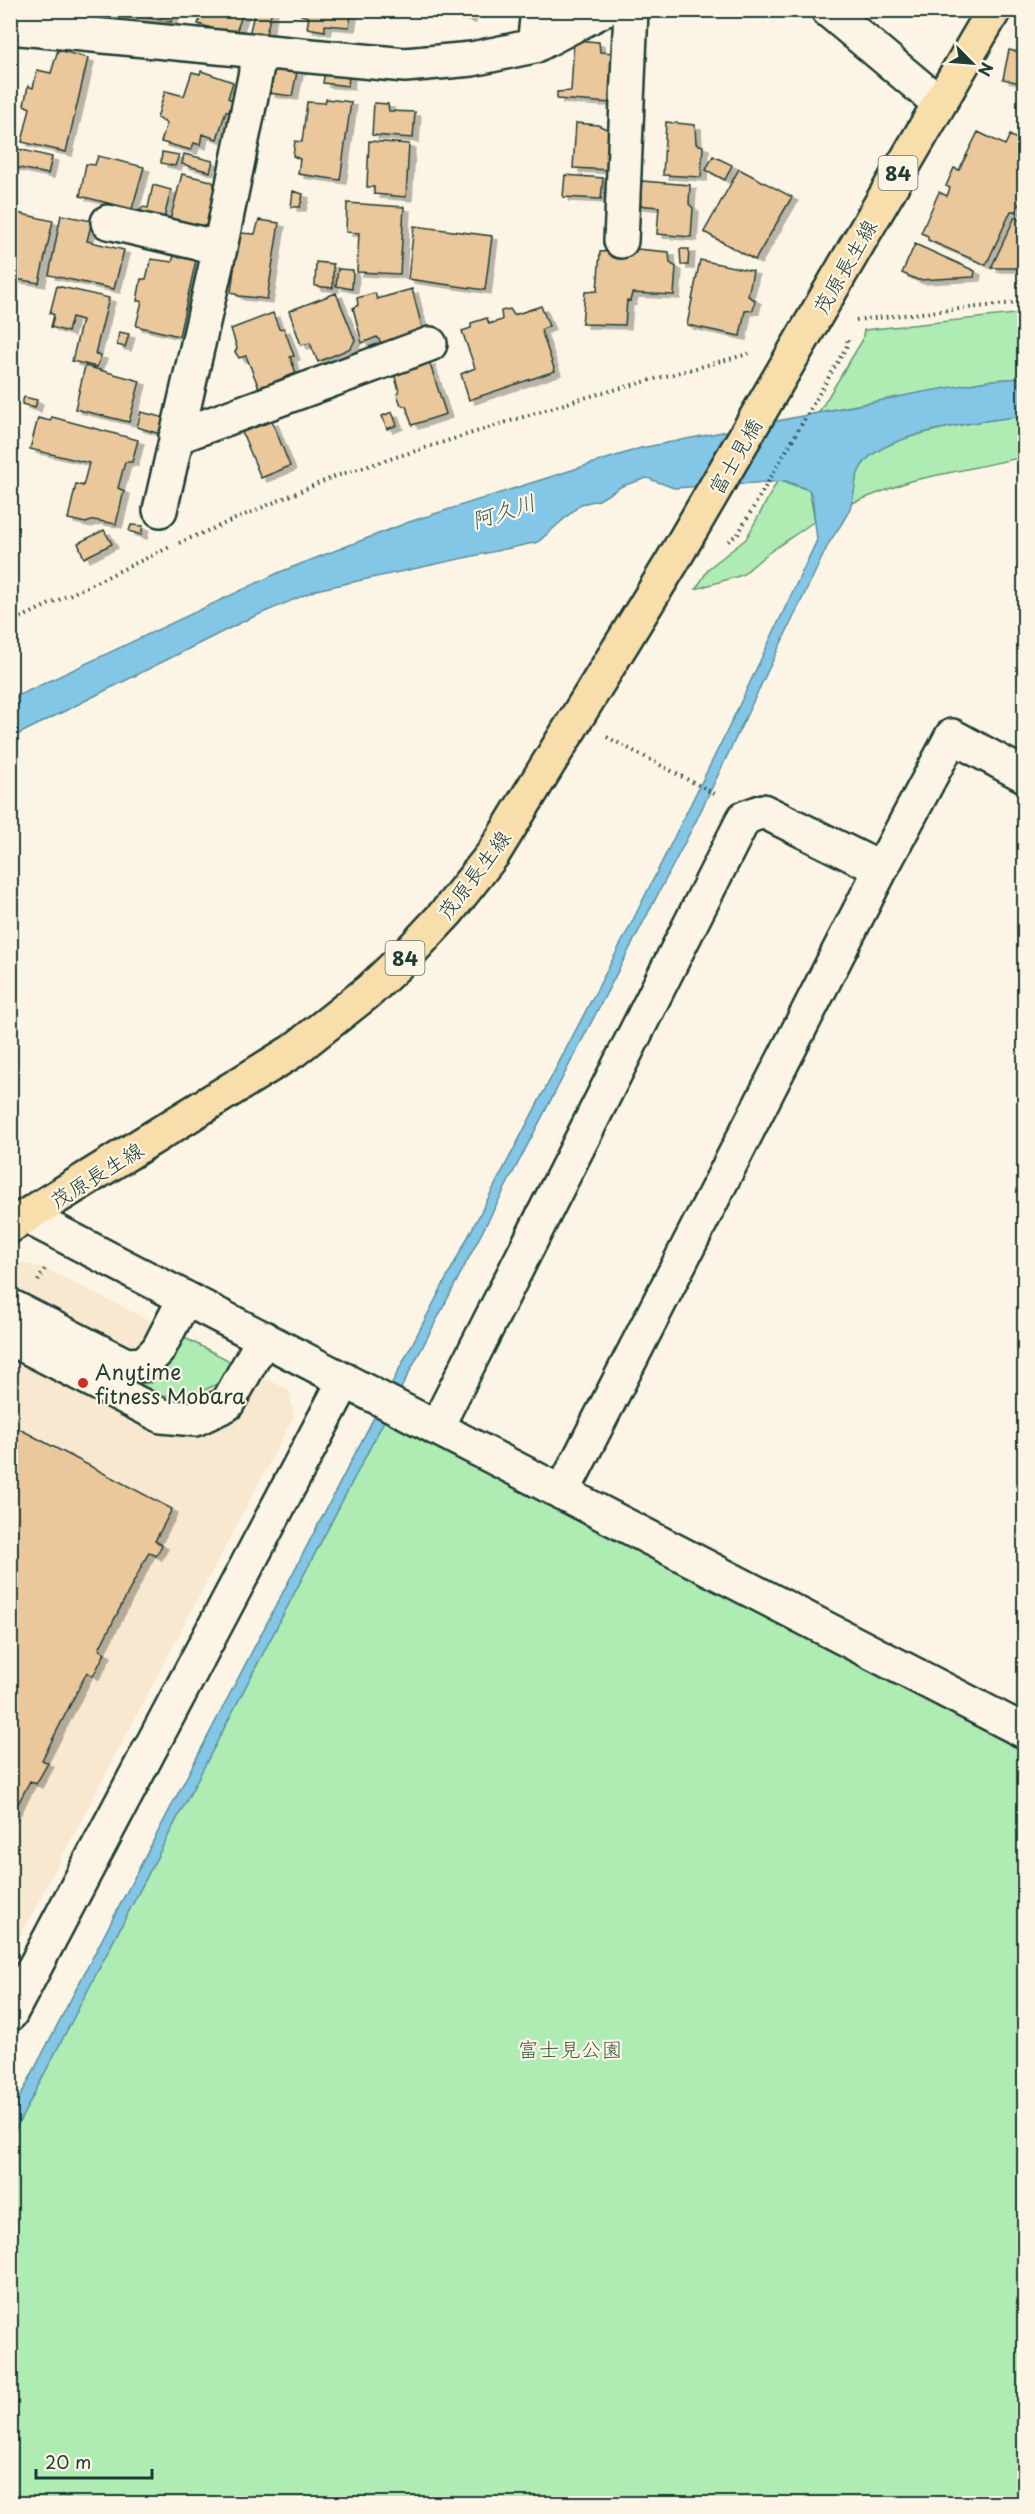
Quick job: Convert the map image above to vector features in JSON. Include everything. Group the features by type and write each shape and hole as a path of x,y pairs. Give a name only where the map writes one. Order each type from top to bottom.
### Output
{"main road":[{"name":"茂原長生線","path":"800,342 994,10"},
{"name":"富士見橋","path":"672,562 800,342"},
{"name":"茂原長生線","path":"19,1221 293,1051 369,991 407,956 448,911 493,854 672,562"}],"street":[{"path":"534,46 538,10"},
{"path":"12,36 260,52 405,65 472,58 534,46 603,10"},
{"path":"621,242 631,10"},
{"path":"828,10 939,103"},
{"path":"160,510 220,248 260,52"},
{"path":"108,222 220,248"},
{"path":"176,437 430,344"},
{"path":"562,1493 881,869 952,736 1024,775"},
{"path":"436,1428 744,818 763,811 881,869"},
{"path":"19,1221 185,1298 264,1338 1024,1731"},
{"path":"10,1306 126,1365 144,1364 158,1350 185,1298"},
{"path":"10,1338 162,1416 195,1419 226,1404 264,1338"},
{"path":"10,2014 345,1380"}],"path":[{"path":"10,623 155,554 336,476 580,399 800,342 842,322 1024,302"},
{"path":"738,534 848,344"},
{"path":"601,734 720,796"}],"shaded area":[{"path":"11,1261 44,1268 289,1390 294,1416 11,1954"}],"green space":[{"path":"1024,313 1024,378 993,380 819,412 862,341 864,330"},
{"path":"1024,416 1024,457 910,481 852,503 859,470 866,460 879,450 896,442 941,429"},
{"path":"778,480 809,490 815,521 767,554 742,575 696,589 709,568 746,539"},
{"path":"183,1337 234,1363 226,1379 205,1390 183,1395 151,1396 129,1384 151,1383 167,1365"},
{"name":"富士見公園","path":"391,1404 1024,1731 1024,2503 11,2503 10,2136"}],"water":[{"name":"阿久川","path":"1024,378 1024,416 963,424 915,436 876,452 861,468 848,513 828,545 696,821 11,2138 11,2114 629,928 728,729 817,540 812,496 809,490 786,481 674,488 647,478 622,486 599,500 581,504 538,542 316,590 244,621 11,738 11,699 280,572 409,522 641,448 918,393 993,380"}],"building":[{"path":"128,10 174,10 171,22 127,14"},
{"path":"200,10 244,10 235,35 198,24 202,12"},
{"path":"255,10 272,10 265,38 249,35"},
{"path":"302,10 352,10 349,27 325,25 325,31 307,28 309,17 301,15"},
{"path":"440,10 472,10 470,19"},
{"path":"574,40 599,42 600,52 616,53 612,103 557,99 557,92 571,91"},
{"path":"58,50 88,58 66,152 22,142 30,108 24,105 28,86 33,88 37,70 51,73"},
{"path":"1009,50 1024,53 1024,84 1003,79"},
{"path":"272,69 297,72 292,96 269,93"},
{"path":"201,71 233,82 228,98 236,102 233,113 226,111 217,139 202,134 200,145 194,143 191,150 161,142 167,123 157,118 165,91 184,96 192,72 200,74"},
{"path":"325,71 349,76 348,86 323,83"},
{"path":"326,99 351,102 340,180 298,174 300,159 293,156 295,141 302,142 307,102 325,103"},
{"path":"374,103 388,104 389,111 415,112 413,138 372,135"},
{"path":"666,122 695,125 696,144 703,146 701,177 663,175"},
{"path":"576,123 598,125 613,132 611,170 573,168"},
{"path":"978,132 1005,145 1010,135 1024,144 1024,193 1016,211 1011,211 986,265 928,240 928,236 921,233 939,192 947,196 950,188 946,186 954,168 959,170"},
{"path":"369,141 409,144 406,197 374,194 374,187 367,187"},
{"path":"10,147 52,157 48,174 10,166"},
{"path":"162,152 179,155 175,166 161,163"},
{"path":"184,154 213,161 210,172 182,164"},
{"path":"98,156 144,167 132,209 80,196 86,164 95,165"},
{"path":"713,156 732,165 725,180 706,170"},
{"path":"739,169 792,197 755,260 704,232"},
{"path":"182,174 211,181 216,186 206,231 169,224"},
{"path":"565,175 603,178 601,199 563,197"},
{"path":"642,181 690,185 689,204 693,208 691,237 657,234 659,207 637,205 637,192"},
{"path":"153,185 171,190 163,222 139,216 142,207 148,208"},
{"path":"293,191 303,194 300,207 291,207"},
{"path":"347,203 404,207 400,274 357,272 359,233 346,232"},
{"path":"13,212 53,221 39,283 10,278 10,222"},
{"path":"61,215 92,221 87,241 124,250 114,289 49,275"},
{"path":"1015,217 1024,223 1024,268 991,268"},
{"path":"259,220 279,223 267,299 239,296 231,292 239,233 255,234"},
{"path":"414,226 492,236 485,290 408,279"},
{"path":"915,244 975,271 974,277 918,280 902,273"},
{"path":"614,247 669,252 670,263 676,267 674,295 632,293 630,301 627,300 625,325 582,324 585,292 597,291 600,252 612,251"},
{"path":"680,249 689,249 688,265 681,265"},
{"path":"174,256 196,260 179,336 136,326 142,301 137,301 141,279 146,279 151,259 172,262"},
{"path":"700,260 753,271 748,296 755,300 753,310 745,311 740,336 687,325"},
{"path":"316,262 333,264 333,288 315,286"},
{"path":"338,269 353,270 352,289 336,286"},
{"path":"57,286 109,298 95,354 101,355 97,367 72,361 82,320 72,317 68,332 51,327 54,315 50,313"},
{"path":"412,289 423,331 382,344 377,337 362,343 353,308 358,305 357,298 375,293 377,299"},
{"path":"336,293 355,340 351,348 318,362 310,343 301,345 289,311"},
{"path":"541,306 549,326 541,330 555,371 469,400 461,374 475,368 462,331 471,328 471,323 487,318 489,324 502,320 501,311 510,309 514,315"},
{"path":"273,313 279,329 284,328 294,356 290,357 296,373 259,388 246,356 239,358 235,352 237,348 231,329"},
{"path":"119,332 129,334 125,347 117,345"},
{"path":"429,361 446,414 412,425 406,406 401,405 397,394 399,391 393,370"},
{"path":"85,366 140,381 129,422 75,409"},
{"path":"24,397 37,400 35,408 22,404"},
{"path":"141,412 165,418 160,434 137,427"},
{"path":"392,412 397,425 387,429 382,416"},
{"path":"52,417 138,440 132,462 125,462 118,488 124,491 116,524 94,520 86,523 68,519 76,484 83,486 89,463 30,449 38,418 50,421"},
{"path":"272,421 290,466 261,478 242,432"},
{"path":"131,525 143,526 141,535 129,531"},
{"path":"104,530 112,544 84,558 78,543"},
{"path":"10,1424 172,1509 155,1541 162,1545 156,1556 149,1552 99,1649 105,1653 93,1676 87,1672 42,1760 48,1763 36,1784 30,1781 10,1819"}],"place":[{"name":"Anytime fitness Mobara","path":"83,1383"}]}
